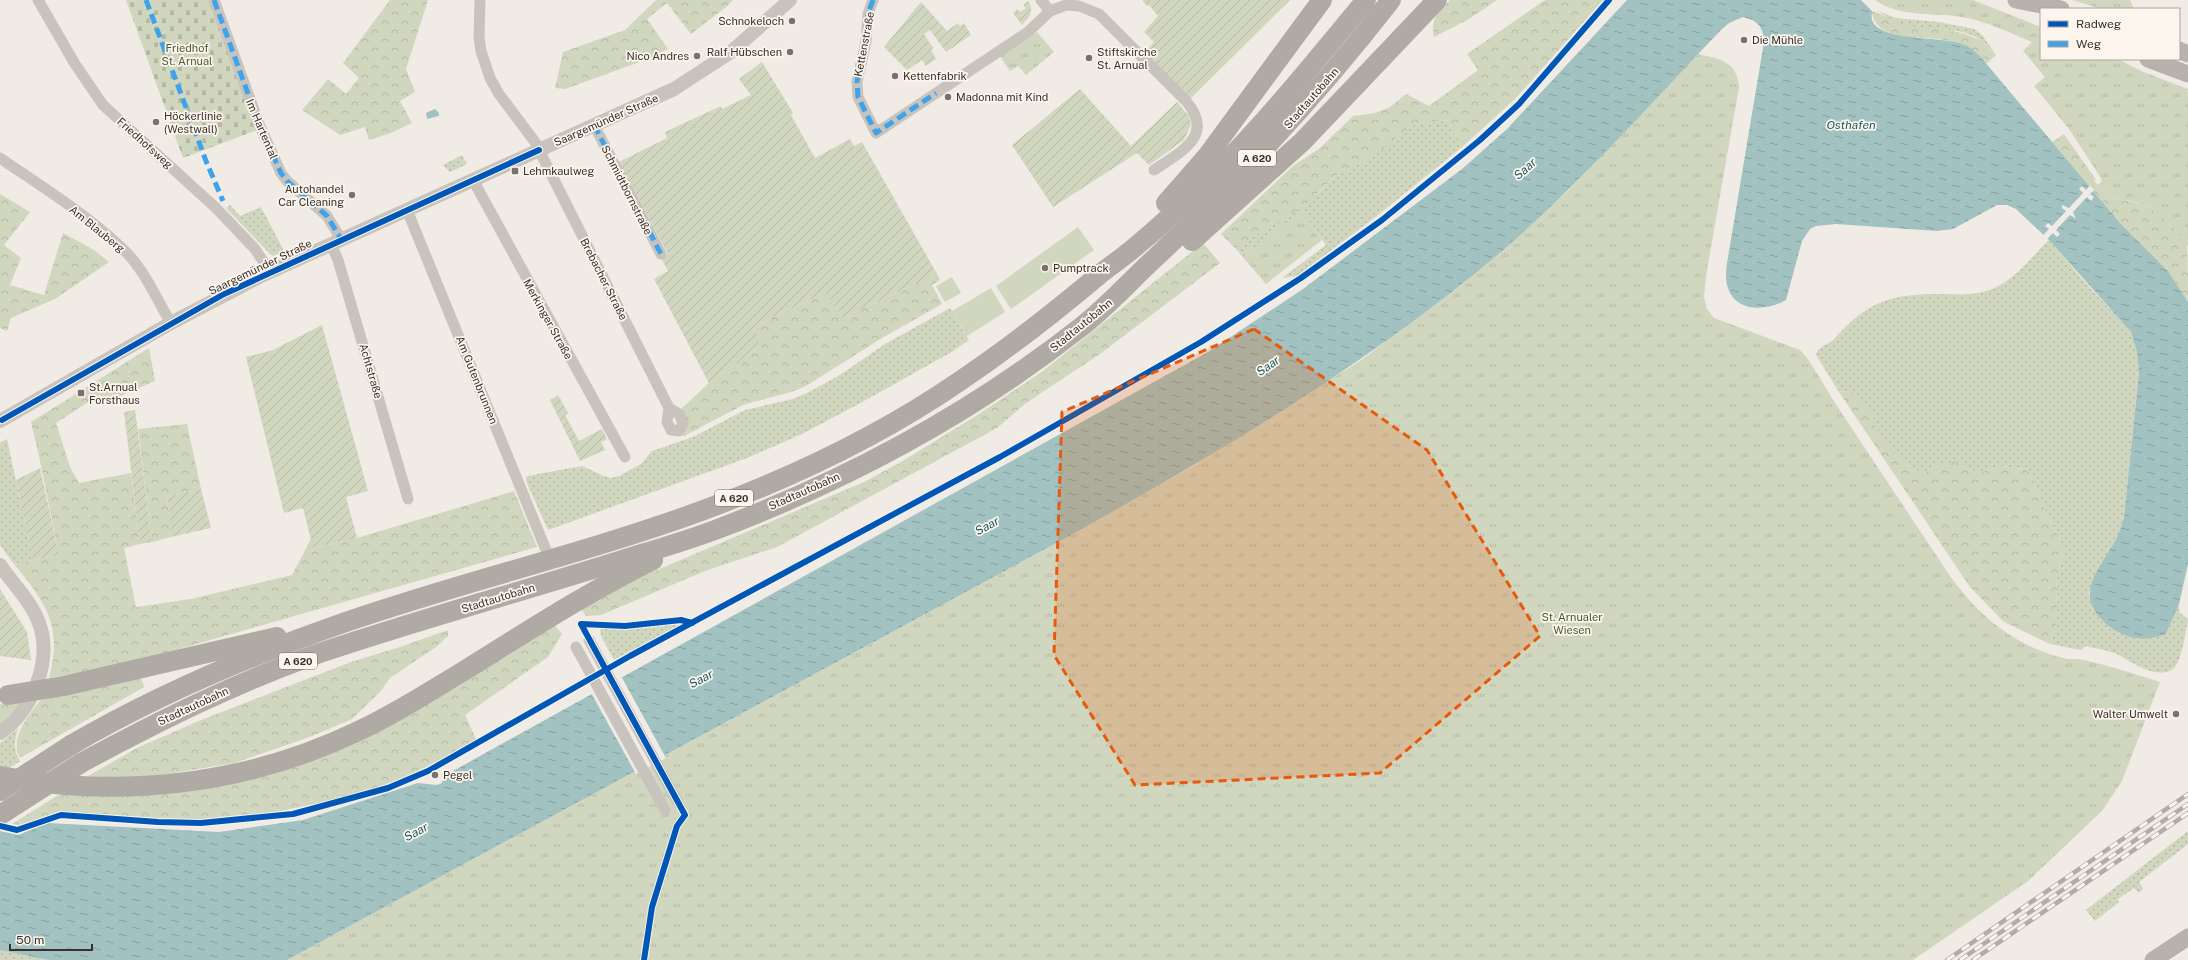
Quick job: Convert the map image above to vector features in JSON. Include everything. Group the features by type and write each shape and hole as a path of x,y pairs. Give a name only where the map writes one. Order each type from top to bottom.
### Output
{"highway":[{"path":"1104,271 1208,155 1322,0"},
{"name":"Stadtautobahn","path":"0,791 71,745 121,717 212,673 344,623 517,571 671,522 752,491 853,445 958,383 1053,314 1142,241 1217,170 1301,78 1366,0"},
{"name":"Stadtautobahn","path":"0,815 81,763 192,705 304,659 714,530 820,485 935,425 973,403 1036,361 1110,303 1206,210 1268,146 1351,51 1391,0"},
{"path":"1110,303 1147,281 1302,142 1437,0"},
{"path":"0,776 64,785 128,787 218,777 285,760 321,748 356,733 408,705 587,594 714,530"},
{"path":"4,695 64,686 308,629 344,623"}],"main road":[{"path":"2016,0 2056,8"},
{"path":"2016,0 2040,15"},
{"path":"2151,60 2188,74"},
{"path":"2154,960 2188,938"}],"street":[{"name":"Friedhofsweg","path":"38,0 75,64 103,105 216,208 255,249 264,261 268,273"},
{"name":"Im Hartental","path":"214,0 259,124 282,173 287,181 327,216 336,242"},
{"path":"480,0 479,38 488,71 499,94 534,139 539,150"},
{"name":"Saargemünder Straße","path":"1,419 171,323 268,273 674,89 703,72 731,52 790,0"},
{"name":"Kettenstraße","path":"873,0 868,14 866,42 856,82 858,97 876,133 1028,32 1050,11"},
{"path":"1041,0 1050,11 1058,7 1072,5 1092,10 1099,14 1194,110 1198,120 1197,128 1189,145 1154,170"},
{"name":"Schmidtbornstraße","path":"594,125 661,254"},
{"name":"Brebacher Straße","path":"539,150 668,408"},
{"name":"Am Blauberg","path":"0,158 77,212 123,249 143,274 171,323"},
{"name":"Merkinger Straße","path":"473,180 625,457"},
{"name":"Am Gutenbrunnen","path":"407,210 546,550"},
{"name":"Achtstraße","path":"336,242 338,260 408,499"},
{"path":"0,564 33,610 39,624 43,647 39,676 29,700 18,716 0,733"},
{"path":"589,640 678,803"},
{"path":"576,648 665,810"}],"highlighted area":[{"path":"1254,329 1427,450 1540,636 1380,773 1135,785 1054,655 1062,412"}],"green space":[{"name":"Friedhof St. Arnual","path":"126,0 210,0 257,130 183,158"},
{"path":"390,0 428,0 406,69 415,92 400,101 412,123 391,133 369,140 365,127 340,135 302,110 328,79 346,94 359,78 343,63"},
{"path":"656,0 733,0 691,34 667,3 647,19 668,49 648,59 565,89 555,88 563,52 625,30"},
{"path":"1142,0 1290,0 1190,99 1147,55 1149,52 1147,50 1154,42 1144,32 1158,16 1149,5 1147,6"},
{"path":"1450,0 1497,0 1469,19 1434,37 1434,20"},
{"path":"1545,0 1603,0 1515,99 1461,148 1447,120 1414,124 1371,158 1335,176 1303,207 1235,248 1221,234 1293,166 1320,148 1353,116 1375,113 1390,107 1406,94 1429,106 1478,70 1467,54"},
{"path":"1875,0 1973,0 2040,27 2040,60 2120,60 2141,71 2188,89 2188,247 2174,228 2157,213 2137,202 2113,200 2098,185 2102,181 2099,175 2069,129 2034,86 2045,77 2023,51 2032,42 1980,21 1962,17 1906,12 1885,6"},
{"path":"2072,0 2130,0 2134,8 2099,8"},
{"path":"1028,1 1031,11 1029,17 1022,25 1013,13 1017,9 1020,12 1026,8 1023,5"},
{"path":"921,2 947,31 958,23 960,26 964,23 971,35 946,52 930,30 924,34 933,48 931,50 936,59 926,66 922,60 907,70 884,47"},
{"path":"1872,11 1909,26 1945,29 1965,34 1980,40 1996,55 1986,64 1974,53 1955,42 1940,39 1915,38 1891,33 1882,29 1875,22"},
{"path":"1877,11 1896,18 1939,22 1974,29 1982,35 1996,55 1982,42 1964,33 1911,27 1893,20"},
{"path":"1037,32 1054,52 1026,75 1018,66 1010,71 1000,56"},
{"name":"St. Arnualer Wiesen","path":"1698,54 1720,60 1731,66 1738,78 1739,87 1706,276 1704,298 1707,309 1714,318 1800,350 1808,359 1837,406 1950,576 1985,616 2013,637 2045,652 2066,659 2081,659 2094,662 2160,682 2122,781 2102,811 2028,881 1913,960 287,960 1071,535 1190,468 1363,359 1503,249 1569,190"},
{"path":"762,62 793,113 791,115 815,158 850,139 854,146 862,142 937,274 843,318 825,292 754,327 761,346 709,383 654,279 668,271 661,258 668,254 619,162 667,138 665,132 721,106 722,109 751,95 739,79"},
{"path":"1080,89 1131,146 1177,102 1189,116 1191,125 1184,140 1149,165 1137,153 1053,207 1012,145"},
{"path":"1447,120 1461,148 1378,215 1297,276 1282,278 1326,245 1302,212 1241,255 1235,248 1318,193 1335,176 1371,158 1414,124"},
{"path":"2064,134 2096,180 2094,181 2113,200 2124,200 2135,203 2157,212 2167,219 2182,236 2187,246 2188,302 2168,271 2120,223 2052,142"},
{"path":"462,155 467,164 450,172 443,165"},
{"path":"0,194 30,212 4,245 21,258 10,285 44,295 63,233 94,250 109,262 55,299 11,318 7,331 0,328"},
{"path":"230,205 240,216 261,207 284,251 273,256 270,254 226,208"},
{"path":"1302,212 1322,240 1266,284 1241,255"},
{"name":"Pumptrack","path":"1078,227 1094,250 1011,309 996,286"},
{"path":"2049,240 2083,280 2131,332 2137,352 2139,373 2124,517 2119,534 2089,593 2093,609 2103,622 2166,634 2179,604 2179,612 2188,619 2183,646 2180,658 2175,667 2162,673 2147,670 2111,652 2086,646 2081,650 2050,644 2057,623 2058,571 2065,551 2041,501 2029,470 2002,466 1978,473 1939,465 1924,474 1914,469 1897,457 1883,442 1878,433 1873,411 1852,391 1839,392 1816,355 1819,349 1833,341 1847,325 1858,316 1882,302 1894,298 1923,294 1975,294 1995,288 2004,283 2020,270"},
{"path":"1203,243 1220,263 1100,354 1026,403 997,428 777,547 705,571 601,615 586,616 580,608 636,579 864,482 901,462 979,414 1043,371"},
{"path":"937,274 940,280 932,285 942,304 882,338 806,386 791,392 743,405 684,436 682,433 687,423 681,409 709,383 761,346 754,327 825,292 843,318"},
{"path":"952,277 961,293 945,302 936,286"},
{"path":"991,288 1005,312 967,336 952,311"},
{"path":"950,308 969,340 950,353 864,401 802,434 747,458 548,530 526,481 527,476 582,466 611,478 619,476 641,464 652,451 693,437 745,410 793,399 809,392 840,375 885,344"},
{"path":"322,325 368,491 346,497 357,538 313,548 303,508 284,513 246,357 273,350"},
{"path":"149,348 155,381 111,400 99,395 56,423 70,467 79,483 131,473 140,544 124,548 136,607 191,599 292,575 311,539 314,548 357,538 514,491 537,547 133,662 127,666 49,678 53,660 53,629 43,603 14,564 59,555 31,422"},
{"path":"1852,391 1873,411 1878,432 1883,441 1905,463 1924,474 1939,465 1960,460 1978,473 2002,466 2029,470 2041,501 2065,551 2058,571 2057,623 2050,644 2004,622 1970,587 1839,392"},
{"path":"558,395 568,413 565,415 579,441 602,429 607,439 601,442 605,450 580,461 550,400"},
{"path":"135,410 152,542 140,544 124,412"},
{"path":"187,424 201,489 167,496 171,537 152,542 138,429"},
{"path":"7,439 33,560 14,564 0,545 0,443"},
{"path":"40,468 59,555 33,560 16,480"},
{"path":"201,489 211,528 171,537 167,496"},
{"path":"0,589 27,632 31,660 0,656"},
{"path":"554,624 562,634 548,657 465,715 477,741 404,778 355,795 263,815 185,820 63,812 19,825 12,824 63,792 328,755 368,737"},
{"path":"654,625 679,625 614,660 601,636 600,628 627,630"},
{"path":"448,630 448,636 436,647 390,678 380,692 352,719 310,737 234,763 155,776 125,778 88,776 137,748 201,720 351,662"},
{"path":"141,677 144,687 20,758 17,750 19,733 28,717 44,695"},
{"path":"25,700 0,727 0,704"},
{"path":"18,728 15,745 16,753 20,761 5,771 0,770 0,743"},
{"path":"2188,831 2188,844 2139,882 2143,889 2139,893 2134,888 2117,900 2119,902 2095,921 2086,910"},
{"path":"1,950 48,960 0,960"}],"water":[{"path":"1627,0 1861,0 1872,11 1872,19 1878,27 1887,32 1915,38 1958,43 1967,46 1986,63 2120,223 2168,271 2188,302 2188,564 2179,604 2166,634 2152,638 2139,638 2119,633 2100,618 2093,609 2090,598 2091,585 2094,577 2115,542 2124,517 2139,373 2137,352 2131,332 2049,240 2016,209 2007,205 1997,205 1953,229 1937,231 1836,224 1816,226 1810,229 1802,241 1786,300 1779,304 1762,308 1753,308 1738,302 1732,296 1726,282 1727,263 1764,42 1759,25 1752,20 1743,17 1729,23 1722,29 1587,171 1502,251 1452,292 1400,331 1294,404 1183,471 1071,535 287,960 48,960 0,950 0,831 18,835 48,823 219,832 303,820 418,783 437,785 442,783 444,776 1208,352 1303,289 1462,169 1507,129"},
{"path":"435,109 439,113 439,116 427,119 426,113"}],"pier":[{"path":"2090,185 2094,190 2090,194 2094,197 2091,201 2087,197 2073,212 2076,219 2070,215 2056,230 2060,234 2057,237 2053,233 2046,240 2042,236 2049,229 2045,226 2048,223 2052,226 2066,211 2062,208 2062,205 2069,208 2083,193 2079,189 2082,186 2086,190"},
{"path":"620,674 666,758 636,774 590,691"}],"railway":[{"path":"1947,960 2188,794"},
{"path":"1960,960 2188,804"},
{"path":"1973,960 2188,813"}],"marked path":[{"path":"146,0 206,161 223,201"},
{"path":"214,0 259,124 281,173 287,181 327,216 341,239"},
{"path":"873,0 868,14 866,42 857,81 858,97 876,133 936,93"},
{"path":"594,125 661,254"}],"cycle path":[{"path":"0,826 17,830 61,815 158,822 201,823 293,814 388,788 428,771 630,656 1000,457 1201,342 1301,278 1382,220 1480,140 1519,104 1609,0"},
{"path":"2,420 224,294 539,150"},
{"path":"644,960 652,907 677,826 685,815 581,624 625,626 681,620 692,623"}],"place":[{"name":"Schnokeloch","path":"792,21"},
{"name":"Die Mühle","path":"1744,40"},
{"name":"Ralf Hübschen","path":"790,52"},
{"name":"Nico Andres","path":"697,56"},
{"name":"Stiftskirche St. Arnual","path":"1089,58"},
{"name":"Kettenfabrik","path":"895,76"},
{"name":"Madonna mit Kind","path":"948,97"},
{"name":"Höckerlinie (Westwall)","path":"156,122"},
{"name":"Lehmkaulweg","path":"515,171"},
{"name":"Autohandel Car Cleaning","path":"352,195"},
{"name":"Pumptrack","path":"1045,268"},
{"name":"St.Arnual Forsthaus","path":"81,393"},
{"name":"Walter Umwelt","path":"2176,714"},
{"name":"Pegel","path":"435,775"}],"water label":[{"name":"Osthafen","path":"1851,125"},
{"name":"Saar","path":"1525,169"},
{"name":"Saar","path":"1268,366"},
{"name":"Saar","path":"987,526"},
{"name":"Saar","path":"701,679"},
{"name":"Saar","path":"416,832"}]}
